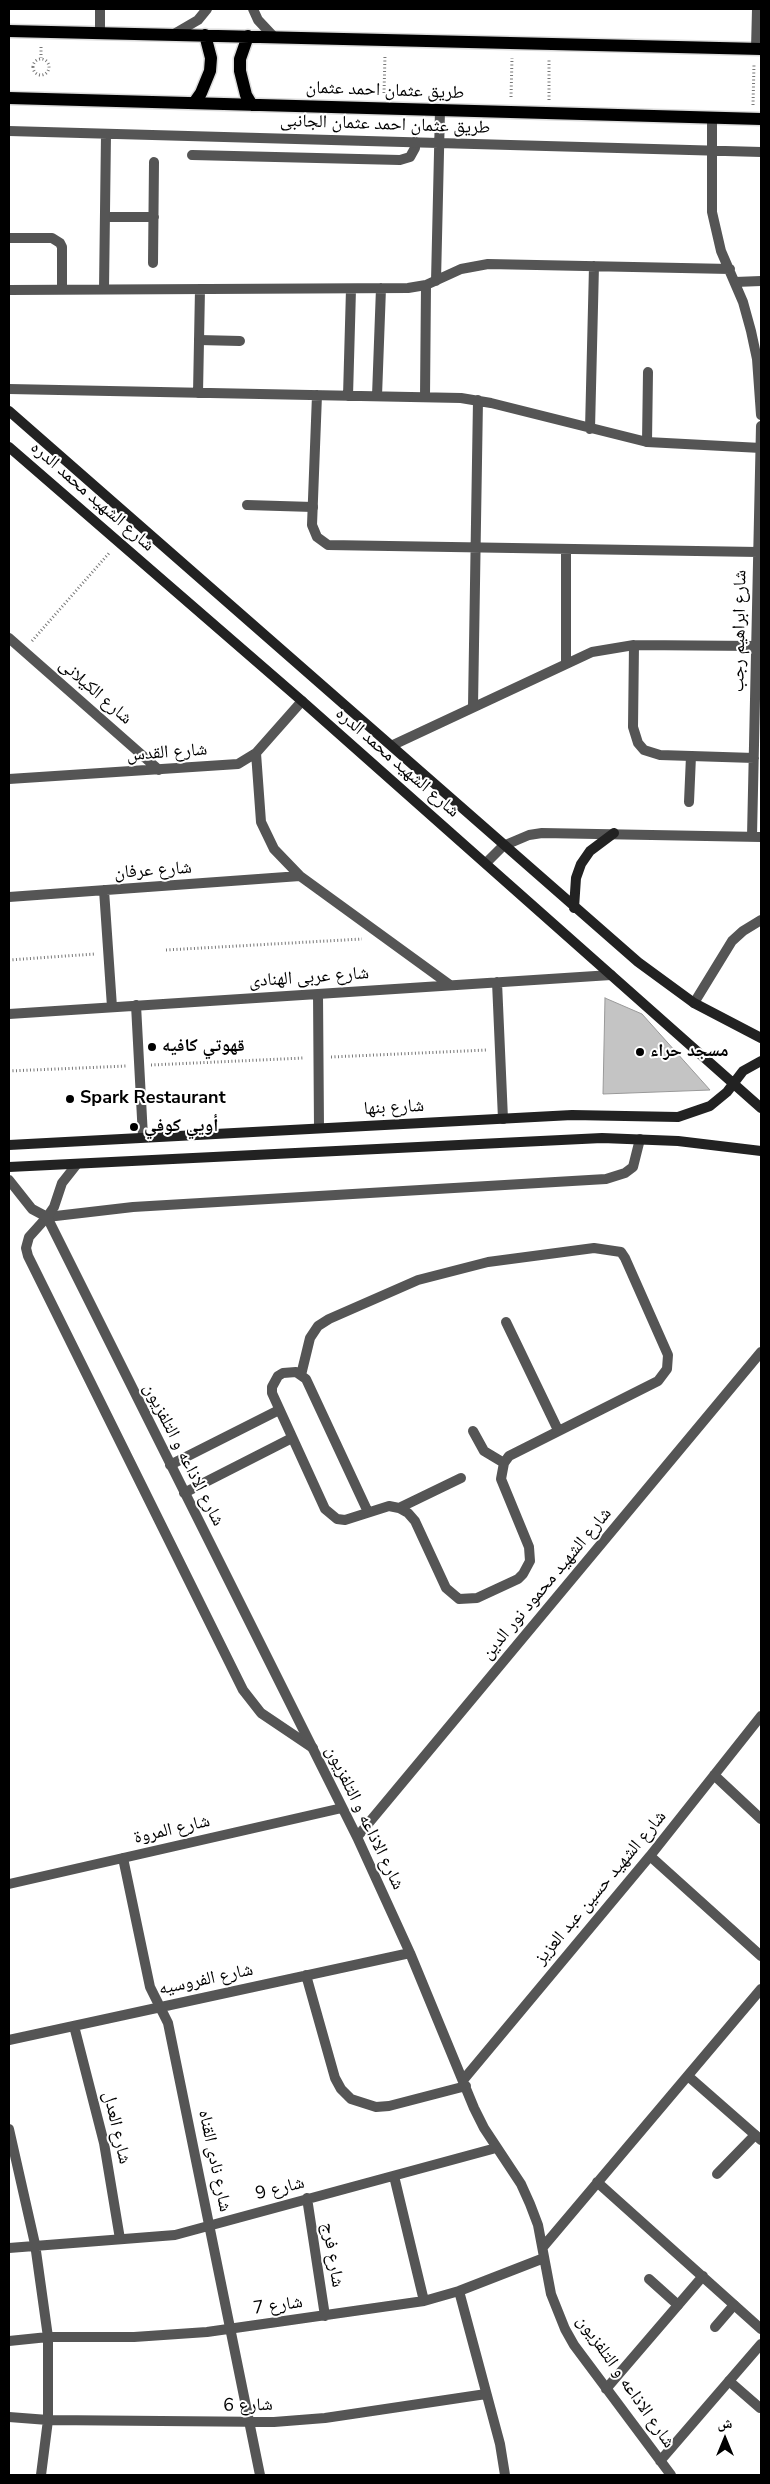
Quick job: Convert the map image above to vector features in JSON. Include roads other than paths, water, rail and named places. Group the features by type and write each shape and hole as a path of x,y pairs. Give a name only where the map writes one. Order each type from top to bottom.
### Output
{"main road":[{"path":"9,31 757,49"},
{"path":"194,103 202,93 210,71 210,52 205,35"},
{"path":"248,36 240,59 240,71 246,95 252,105"},
{"name":"طريق عثمان احمد عثمان","path":"9,98 757,119"},
{"name":"شارع الشهيد محمد الدره","path":"9,411 393,745 503,846 656,977 694,1003 761,1038"},
{"name":"شارع الشهيد محمد الدره","path":"9,447 302,701 761,1108"},
{"path":"574,908 576,878 581,864 590,851 614,833"},
{"name":"شارع بنها","path":"9,1145 608,1114 678,1117 710,1106 719,1100 743,1071 761,1061"},
{"path":"9,1167 565,1139 678,1140 761,1151"}],"street":[{"path":"100,9 100,32"},
{"path":"174,34 198,20 207,9"},
{"path":"253,9 258,20 273,36"},
{"path":"757,9 757,49"},
{"path":"436,281 440,110"},
{"path":"712,117 712,212 721,251 743,302 755,350 761,415"},
{"name":"طريق عثمان احمد عثمان الجانبى","path":"9,131 761,152"},
{"path":"104,289 106,134"},
{"path":"192,155 400,160 410,156 415,148 415,142"},
{"path":"153,263 154,162"},
{"path":"106,217 154,217"},
{"path":"9,238 52,238 60,243 62,247 62,290"},
{"path":"9,290 351,289 426,286 455,272 475,266 730,269"},
{"path":"590,429 594,266"},
{"path":"735,282 761,281"},
{"path":"425,397 426,286"},
{"path":"377,396 381,288"},
{"path":"198,393 200,289"},
{"path":"348,396 351,289"},
{"path":"199,340 240,341"},
{"path":"647,442 648,372"},
{"path":"9,389 425,397 478,400 647,442 761,448"},
{"path":"317,395 312,507 314,532 317,537 328,545 758,552"},
{"path":"473,706 478,400"},
{"name":"شارع ابراهيم رجب","path":"757,836 754,758 756,646 759,633 758,552 760,532 761,426"},
{"path":"247,505 312,507"},
{"path":"566,549 566,663"},
{"name":"شارع الكيلانى","path":"9,638 159,770"},
{"path":"393,745 566,663 606,648 634,644 756,646"},
{"path":"634,644 633,727 638,744 652,754 754,758"},
{"name":"شارع القدس","path":"9,779 232,765 244,761 256,753 302,701"},
{"path":"256,753 263,830 274,850 300,876 450,985"},
{"path":"689,802 691,756"},
{"path":"486,863 503,846 529,835 542,833 757,836"},
{"name":"شارع عرفان","path":"9,897 300,876"},
{"path":"104,890 112,1007"},
{"path":"694,1003 732,941 743,931 761,920"},
{"name":"شارع عربى الهنادى","path":"9,1014 611,975"},
{"path":"497,982 502,1119"},
{"path":"318,994 319,1128"},
{"path":"136,1005 143,1138"},
{"path":"47,1217 133,1207 216,1201 606,1180 625,1173 633,1167 640,1139"},
{"path":"78,1164 62,1183 54,1207 30,1237 26,1248 28,1256 243,1690 261,1713 312,1748"},
{"name":"شارع الاذاعه و التلفزيون","path":"9,1180 32,1209 47,1217 357,1838 410,1953 484,2128 521,2184 530,2204 543,2252 551,2294 565,2329 574,2345 671,2475"},
{"path":"301,1375 310,1338 318,1326 329,1318 418,1280 488,1262 594,1248 621,1252 668,1355 667,1369 658,1381 516,1451 504,1463 501,1479 503,1488 529,1547 530,1561 524,1574 518,1579 477,1598 468,1600 452,1594 446,1588 415,1521 400,1508 389,1506 345,1520 330,1515 325,1509 279,1410 272,1393 274,1381 283,1373 296,1372 306,1380 368,1512"},
{"path":"506,1322 558,1430"},
{"name":"شارع الشهيد محمود نور الدين","path":"357,1838 761,1352"},
{"path":"170,1465 279,1410"},
{"path":"473,1431 484,1451 504,1463"},
{"path":"184,1492 292,1438"},
{"path":"400,1508 461,1478"},
{"name":"شارع الشهيد حسين عبد العزيز","path":"465,2083 761,1716"},
{"path":"714,1775 761,1819"},
{"name":"شارع المروة","path":"9,1884 342,1808"},
{"path":"650,1856 761,1956"},
{"name":"شارع نادى القناه","path":"122,1858 150,1987 168,2023 260,2475"},
{"name":"شارع الفروسيه","path":"9,2040 410,1953"},
{"path":"306,1975 334,2078 341,2089 351,2098 376,2107 389,2106 465,2083"},
{"path":"543,2252 597,2182 761,1988"},
{"name":"شارع العدل","path":"74,2026 104,2143 120,2239"},
{"path":"688,2076 758,2138 718,2174"},
{"path":"9,2129 34,2244 48,2337 48,2420 41,2475"},
{"name":"شارع 9","path":"9,2248 34,2244 175,2234 496,2148"},
{"path":"394,2176 424,2301"},
{"path":"597,2182 761,2329"},
{"name":"شارع فرج","path":"307,2198 325,2316"},
{"name":"شارع 7","path":"9,2340 48,2337 158,2336 231,2329 424,2301 459,2291 543,2252"},
{"path":"606,2389 703,2276"},
{"path":"649,2279 678,2305"},
{"path":"459,2291 500,2444 505,2475"},
{"path":"715,2327 734,2305"},
{"path":"660,2461 761,2344"},
{"path":"729,2381 760,2408"},
{"name":"شارع 6","path":"9,2416 48,2420 248,2423 325,2418 486,2394"}],"place":[{"name":"قهوتي كافيه","path":"152,1047"},
{"name":"مسجد حراء","path":"640,1052"},
{"name":"Spark Restaurant","path":"70,1099"},
{"name":"أويي كوفي","path":"134,1127"}]}
